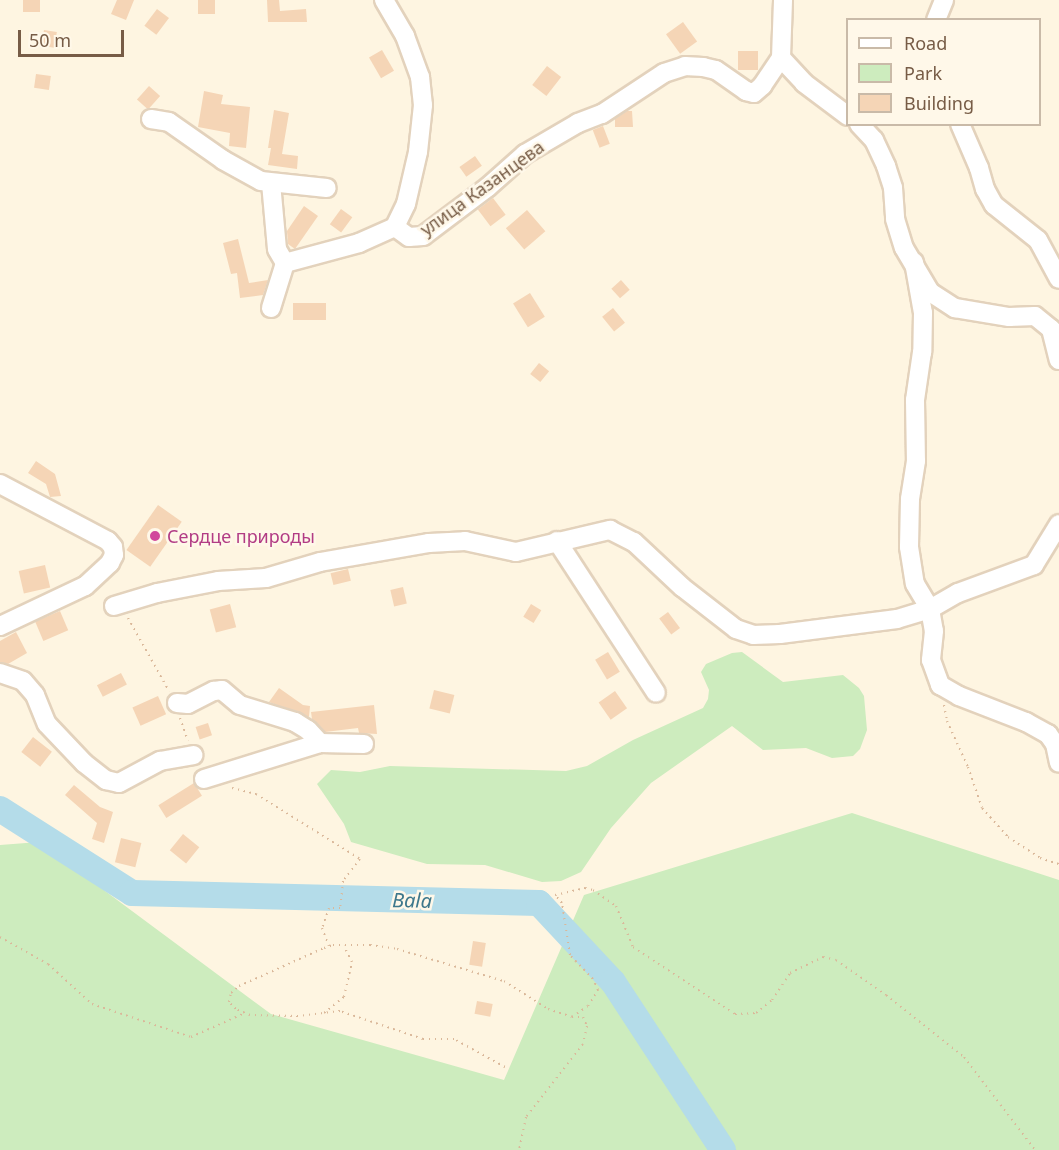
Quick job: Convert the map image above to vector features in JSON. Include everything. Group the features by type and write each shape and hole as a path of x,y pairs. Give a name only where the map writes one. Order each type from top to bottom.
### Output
{"street":[{"name":"улица Казанцева","path":"384,0 405,36 420,77 423,105 418,152 406,204 395,227 409,237 423,236 488,187 525,154 578,123 602,114 664,73 685,66 703,67 716,70 746,91 754,93 762,86 781,58"},
{"path":"783,0 781,58 804,83 846,114"},
{"path":"937,18 944,0"},
{"path":"151,119 169,123 223,160 261,181 327,188"},
{"path":"862,126 874,140 886,166 893,188 895,219 904,248 930,292 954,308 1009,317 1035,316 1051,329 1059,360"},
{"path":"961,126 979,168 985,189 994,205 1038,240 1059,279"},
{"path":"271,183 277,249 285,263 271,308"},
{"path":"285,263 359,243 395,227"},
{"path":"914,262 923,314 922,352 915,400 916,461 910,499 909,547 915,584 930,609 934,631 931,660 940,685 959,696 1026,722 1048,734 1055,744 1059,763"},
{"path":"0,484 108,541 113,547 114,555 110,563 67,596 0,626"},
{"path":"114,606 218,581 266,578 320,562 429,543 465,541 516,552 610,530 634,542 682,587 736,629 753,635 897,619 930,609 958,593 1034,565 1059,524"},
{"path":"557,541 656,693"},
{"path":"0,673 23,681 35,695 47,724 84,763 106,780 119,783 160,761 193,754"},
{"path":"177,703 188,704 214,691 222,690 240,705 295,722 308,730 320,743"},
{"path":"204,779 320,743 364,744"}],"path":[{"path":"114,606 130,620 177,703 193,754"},
{"path":"940,685 947,721 968,766 982,808 1008,837 1040,858 1059,864"},
{"path":"204,779 256,794 360,859 343,881 340,908 329,908 322,928 330,946"},
{"path":"572,1017 588,1006 598,990 593,979 570,955 562,903 555,895 585,888 593,890 616,906 633,947 735,1014 756,1013 772,1000 790,973 823,957 836,960 886,995 964,1057 1035,1150"},
{"path":"0,937 48,964 92,1004 191,1037 245,1013 298,1016 340,1011 423,1039 454,1039 505,1067"},
{"path":"245,1013 229,1002 231,993 239,986 330,946 344,946 397,949 504,981 548,1009 572,1017 583,1017 587,1026 586,1035 573,1060 526,1117 519,1150"},
{"path":"324,1013 344,997 352,962 344,946"}],"green space":[{"path":"742,652 783,682 843,675 859,688 864,696 867,730 860,749 853,756 832,758 806,748 763,750 732,726 651,783 611,828 581,872 561,881 542,882 485,865 427,864 351,842 344,824 317,784 331,770 360,772 390,766 566,771 587,766 633,740 703,708 708,699 709,690 701,672 706,664 732,653"},
{"path":"852,813 1059,880 1059,1150 0,1150 0,845 39,842 271,1014 504,1080 584,895"}],"building":[{"path":"23,0 40,0 40,12 23,12"},
{"path":"117,0 134,0 126,20 111,14"},
{"path":"198,0 215,0 215,14 198,14"},
{"path":"267,0 279,0 280,11 306,9 307,22 268,22"},
{"path":"157,9 169,18 156,35 144,26"},
{"path":"683,22 697,41 680,54 666,34"},
{"path":"44,30 57,32 54,48 41,46"},
{"path":"382,50 394,71 381,78 369,58"},
{"path":"738,51 758,51 758,70 738,70"},
{"path":"547,66 561,77 546,96 532,85"},
{"path":"36,74 51,76 49,90 34,88"},
{"path":"149,86 160,96 148,109 137,99"},
{"path":"204,91 223,95 221,104 250,107 246,148 229,146 230,133 198,127"},
{"path":"274,110 289,113 282,154 298,156 297,169 268,165 271,148 268,148"},
{"path":"627,111 632,111 633,127 615,127 615,119"},
{"path":"603,126 610,144 600,148 593,130"},
{"path":"475,156 482,166 466,177 459,167"},
{"path":"493,198 506,215 490,226 478,209"},
{"path":"304,206 318,216 295,249 288,244 287,231"},
{"path":"341,209 352,217 341,233 330,224"},
{"path":"527,210 545,231 524,250 506,228"},
{"path":"238,239 249,283 268,280 263,295 240,298 237,273 231,274 223,243"},
{"path":"621,280 630,290 620,298 611,289"},
{"path":"530,293 545,317 528,327 513,304"},
{"path":"293,303 326,303 326,320 293,320"},
{"path":"613,308 625,323 614,332 602,317"},
{"path":"539,363 549,371 540,382 530,374"},
{"path":"36,461 55,474 61,496 50,497 46,484 28,473"},
{"name":"Сердце природы","path":"158,505 182,522 150,567 126,550"},
{"path":"45,565 50,587 24,593 19,571"},
{"path":"348,569 351,581 333,585 331,573"},
{"path":"403,587 407,604 394,606 390,590"},
{"path":"230,604 236,627 216,633 210,609"},
{"path":"531,604 541,610 534,623 523,617"},
{"path":"60,611 68,630 43,641 35,622"},
{"path":"668,612 680,628 671,635 659,619"},
{"path":"16,632 27,653 8,664 0,662 0,641"},
{"path":"608,652 620,672 607,679 595,660"},
{"path":"121,673 127,685 103,697 97,685"},
{"path":"279,688 303,705 310,706 309,717 269,702"},
{"path":"434,690 454,695 450,714 429,708"},
{"path":"615,691 627,708 611,720 599,702"},
{"path":"158,696 166,714 141,726 132,707"},
{"path":"374,705 377,734 359,733 358,728 325,732 312,719 311,712"},
{"path":"208,723 212,735 200,739 196,727"},
{"path":"33,737 52,752 40,767 21,752"},
{"path":"194,783 202,796 166,818 158,805"},
{"path":"74,785 100,807 113,812 104,843 92,839 97,823 65,795"},
{"path":"183,834 199,847 186,864 170,850"},
{"path":"121,838 141,843 135,867 115,862"},
{"path":"473,941 486,943 482,967 469,965"},
{"path":"477,1001 493,1004 490,1017 475,1014"}],"waterway":[{"name":"Bala","path":"0,809 132,893 539,903 613,982 723,1150"}],"place":[{"name":"Сердце природы","path":"155,536"}]}
